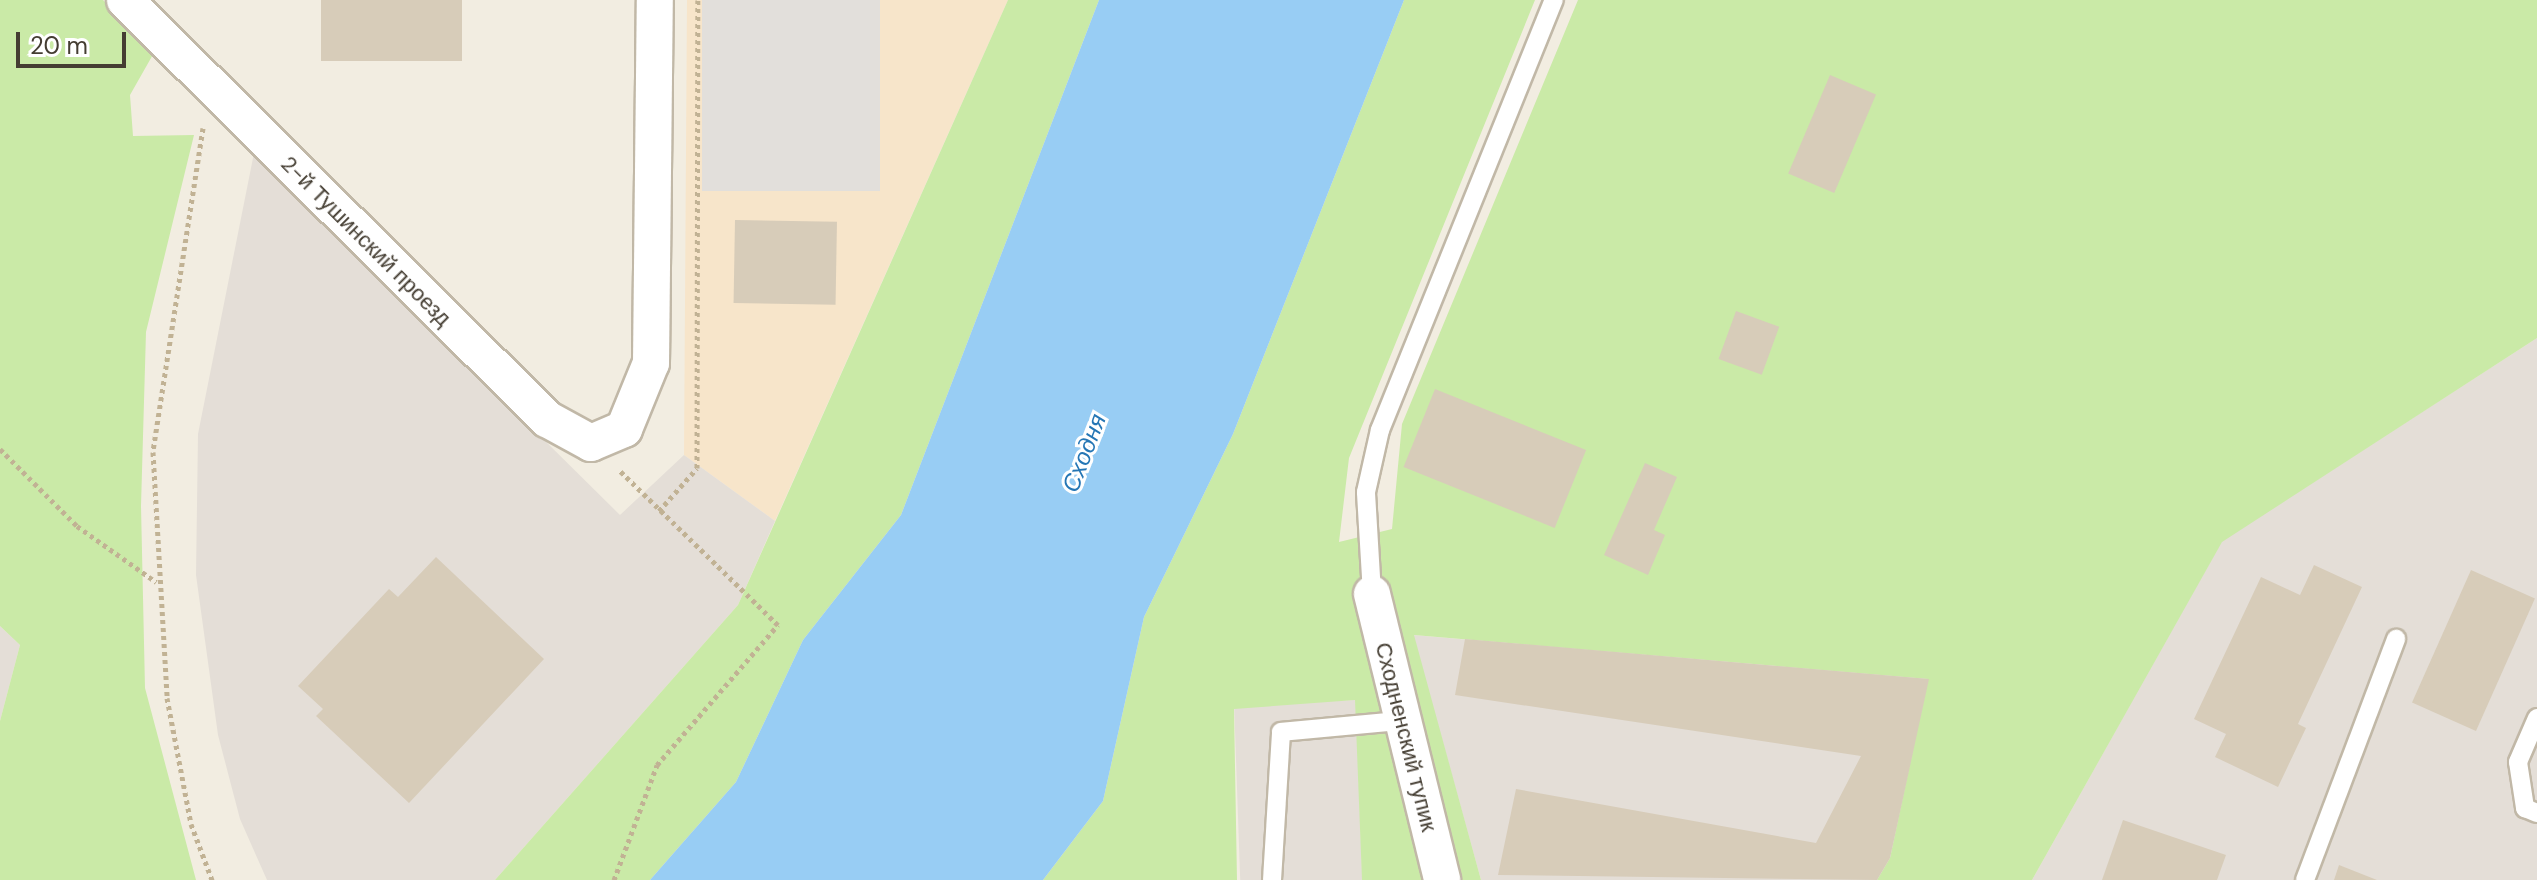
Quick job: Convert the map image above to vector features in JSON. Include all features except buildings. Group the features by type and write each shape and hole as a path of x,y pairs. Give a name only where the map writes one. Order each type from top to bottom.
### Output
{"street":[{"name":"2-й Тушинский проезд","path":"125,0 547,419 591,443"},
{"path":"591,443 624,429 651,363 655,0"},
{"name":"Сходненский тупик","path":"1372,594 1400,721 1442,880"}],"lane":[{"path":"1372,594 1366,492 1380,430 1554,0"},
{"path":"2305,880 2396,639"},
{"path":"2537,718 2518,762 2525,808 2537,813"},
{"path":"1272,880 1281,732 1400,721"}],"path":[{"path":"659,511 697,468 698,0"},
{"path":"211,87 171,300 153,452 156,582 181,782 212,880"},
{"path":"591,443 778,625 657,765 614,880"},
{"path":"0,449 77,526 156,582"}],"shaded area":[{"path":"687,0 1008,0 775,521 684,455"},
{"path":"702,0 880,0 880,191 702,191"},
{"path":"254,153 620,515 684,455 775,521 738,605 495,880 267,880 240,819 218,735 196,575 198,434"},
{"path":"2537,338 2537,880 2032,880 2222,541"},
{"path":"0,626 20,645 0,721"},
{"path":"1413,635 1929,679 1890,858 1877,880 1481,880"},
{"path":"1356,700 1362,880 1240,880 1234,704"}],"green space":[{"path":"0,0 103,0 155,51 130,95 133,136 194,135 146,332 141,506 145,688 196,880 0,880 0,721 20,645 0,626"},
{"path":"1008,0 1099,0 901,515 803,640 736,782 650,880 495,880 738,605"},
{"path":"1404,0 1535,0 1349,458 1339,542 1392,529 1402,424 1578,0 2537,0 2537,338 2222,542 2032,880 1877,880 1890,858 1928,679 1414,635 1481,880 1362,880 1355,700 1234,709 1237,880 1043,880 1103,801 1144,617 1233,434"}],"water":[{"name":"Сходня","path":"1099,0 1404,0 1233,434 1144,617 1103,801 1043,880 650,880 736,782 803,640 901,515"}]}
